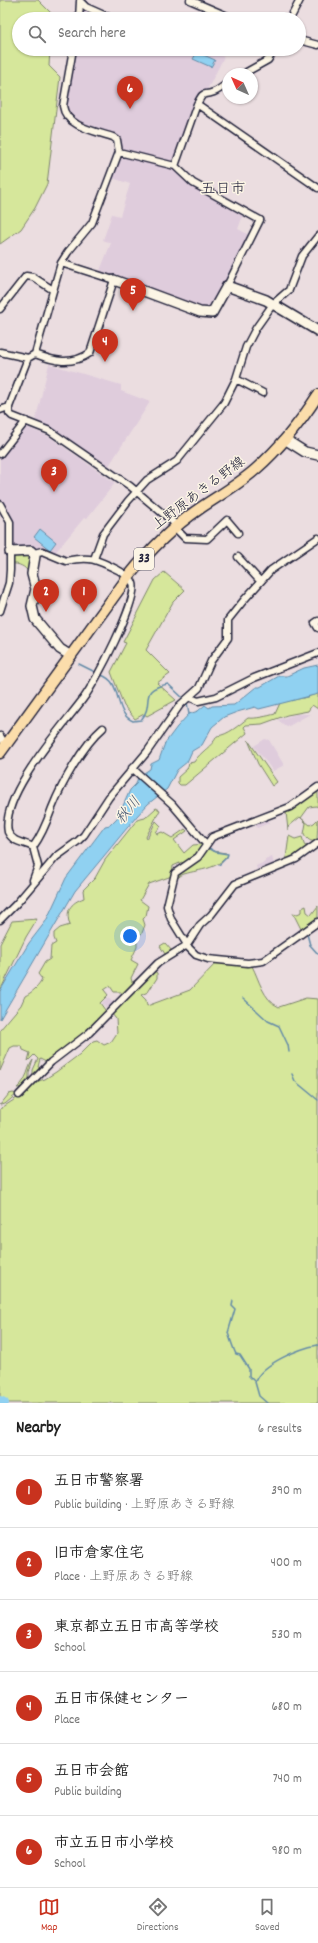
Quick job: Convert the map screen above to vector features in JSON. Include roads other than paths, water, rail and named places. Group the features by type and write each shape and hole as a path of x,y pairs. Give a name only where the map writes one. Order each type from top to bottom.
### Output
{"main road":[{"name":"上野原あきる野線","path":"0,754 3,740 71,656 128,577 151,550 198,510 239,483 286,440 318,395"}],"street":[{"path":"79,12 80,0"},
{"path":"80,0 86,8 96,12"},
{"path":"190,0 218,12"},
{"path":"294,12 300,0"},
{"path":"306,42 318,45"},
{"path":"72,56 63,106 64,113 68,119 76,124 113,137 117,140 119,152 92,223 68,252 62,264 35,354 28,358 9,407 9,413 12,416 50,431 137,492 173,522 175,528 184,538 208,539 227,520 238,533"},
{"path":"254,68 268,60 271,56"},
{"path":"175,166 201,95 206,92 212,93 222,87"},
{"path":"197,104 318,188"},
{"path":"62,264 114,280 200,312 212,313 260,220 193,183 175,166 119,152"},
{"path":"94,559 103,534 147,480 177,461 224,403 236,379 246,347 256,328 273,304 289,290 302,256 318,236"},
{"path":"0,308 26,276 33,277 53,290"},
{"path":"35,354 58,362 84,357 90,353 114,280"},
{"path":"226,286 273,304 318,331"},
{"path":"0,352 28,358"},
{"path":"236,379 263,393"},
{"path":"0,410 9,407"},
{"path":"0,454 26,421"},
{"path":"286,440 305,452 318,455"},
{"path":"0,504 10,522 10,576 0,612"},
{"path":"0,920 17,903 33,882 56,857 84,835 109,797 147,752 187,699 199,688 211,661 228,638 228,620 260,581 271,570 318,538"},
{"path":"10,552 27,551 34,553 42,551 66,561 79,557 94,559 128,577 134,585 131,605 97,678 83,700 34,757 12,793 7,815 8,832 15,841 33,847"},
{"path":"34,553 35,559 32,574 36,589 32,606 35,618 60,649 71,656"},
{"path":"238,557 260,581"},
{"path":"318,621 315,623 318,628"},
{"path":"187,699 198,701 216,697 254,678 318,653"},
{"path":"33,847 43,832 57,798 87,743 103,728"},
{"path":"133,769 168,800 206,844"},
{"path":"318,787 290,807 212,837 198,857 175,874 167,903 168,914 187,945 202,958 258,963 318,922"},
{"path":"19,1095 51,1062 89,1032 158,963 187,945 200,925 215,910 235,884 296,859 318,843"},
{"path":"33,847 38,861 33,882"}],"water":[{"path":"195,56 206,56 215,60 211,67 193,59"},
{"path":"40,529 56,542 50,550 34,537"},
{"name":"秋川","path":"318,665 318,694 259,709 255,707 237,712 224,717 212,727 202,745 192,751 187,762 177,770 167,789 148,804 137,816 75,891 0,1019 0,991 29,943 46,921 66,878 105,826 110,825 118,817 130,790 136,784 138,777 150,769 151,764 159,760 165,743 177,727 189,714 198,711 205,705 209,708 212,706 234,705 256,687 260,687 279,676 287,676 304,668"}],"waterway":[{"path":"79,664 97,673"},
{"path":"101,675 113,684 122,711 133,721 141,720 147,708 149,693 158,687 168,684 185,700"},
{"path":"187,703 189,714"},
{"path":"207,847 216,852 228,854 219,865"},
{"path":"307,934 310,945 318,954"},
{"path":"243,998 268,1021 279,1026 288,1045 289,1052"},
{"path":"292,1074 295,1081 318,1100"},
{"path":"233,1301 232,1306 235,1309 228,1333 236,1354 240,1355 249,1369 249,1376 255,1382"},
{"path":"267,1403 259,1396 255,1382 259,1375 273,1363 282,1358 292,1353 318,1345"},
{"path":"0,1401 4,1403"}],"place":[{"name":"市立五日市小学校","path":"130,109"},
{"name":"五日市会館","path":"133,311"},
{"name":"五日市保健センター","path":"105,362"},
{"name":"東京都立五日市高等学校","path":"54,492"},
{"name":"旧市倉家住宅","path":"46,612"},
{"name":"五日市警察署","path":"84,612"}],"district":[{"name":"五日市","path":"223,190"}]}
